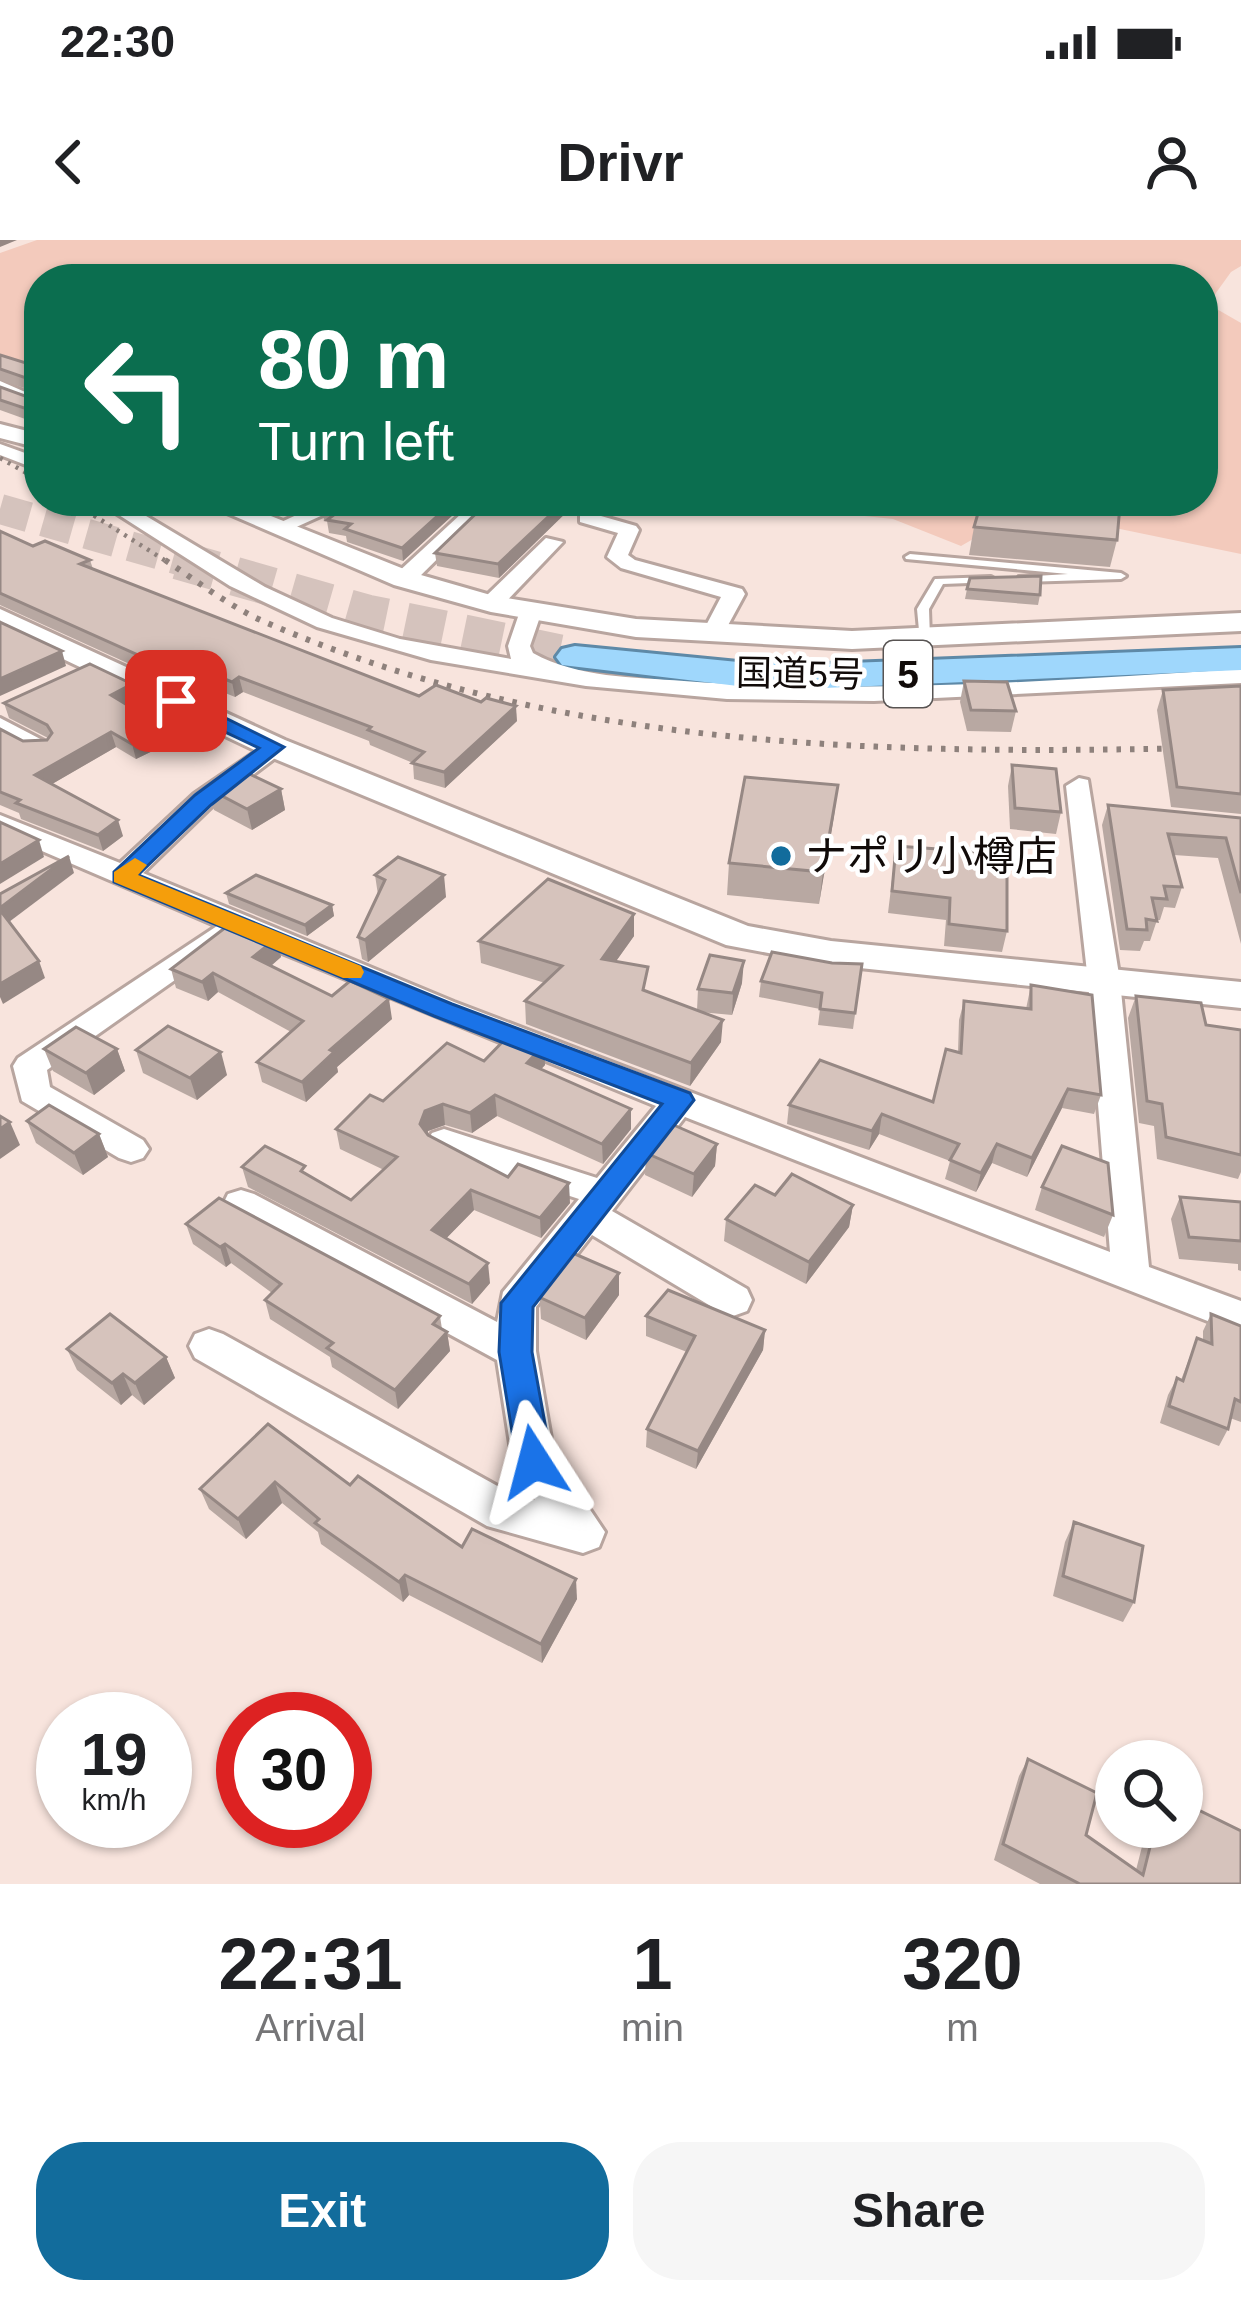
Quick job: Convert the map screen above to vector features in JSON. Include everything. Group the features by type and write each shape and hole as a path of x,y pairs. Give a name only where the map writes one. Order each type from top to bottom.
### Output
{"highway":[{"name":"国道5号","path":"567,655 670,651 815,659 1241,641"},
{"name":"国道5号","path":"567,655 738,674 824,676 1241,658"}],"street":[{"path":"132,516 262,595 379,640 462,661 567,655"},
{"path":"246,516 404,579 491,604 712,635 924,639 1241,622"},
{"path":"276,529 308,516"},
{"path":"404,579 470,516"},
{"path":"587,518 628,530 617,557 628,563 734,594 712,635"},
{"path":"491,604 553,542"},
{"path":"531,611 519,646 522,657 567,655"},
{"path":"0,618 274,747 739,936 831,953 1241,995"},
{"path":"567,655 578,678 849,696 1241,676"},
{"path":"58,682 96,664"},
{"path":"0,725 39,748"},
{"path":"122,877 203,800 274,747"},
{"path":"1088,803 1131,1273"},
{"path":"0,823 234,924 1241,1318"},
{"path":"37,878 74,856"},
{"path":"131,1148 34,1093 30,1066 234,924"},
{"path":"209,1346 503,1512 583,1532 534,1462 516,1352 518,1303 680,1100"},
{"path":"444,1142 597,1204 733,1300"},
{"path":"241,1204 516,1352"}],"lane":[{"path":"910,557 1121,576 939,581 923,609 924,639"}],"shaded area":[{"path":"37,240 1241,240 1241,266 1218,290 1218,264 24,264 24,370 0,361 0,253"},
{"path":"1218,310 1241,323 1241,554 1120,529 1006,520 961,546 893,519 865,516 1218,516"}],"building":[{"path":"0,355 24,362 24,377 0,369"},
{"path":"0,387 24,396 24,408 0,400"},
{"path":"332,516 437,516 402,548 345,529 351,524 327,520"},
{"path":"473,516 549,516 498,564 435,553"},
{"path":"977,516 1119,516 1117,540 974,527"},
{"path":"0,531 33,546 45,541 90,560 80,564 419,696 436,685 481,702 486,698 516,706 444,772 412,763 424,752 368,730 371,727 239,677 232,682 178,660 165,667 0,593"},
{"path":"1041,576 1040,595 967,589 970,578"},
{"path":"0,622 62,651 0,679"},
{"path":"90,664 132,684 111,695 165,728 132,744 111,732 35,775 118,820 98,835 16,803 20,800 0,792 0,729 23,741 47,740 52,733 47,725 4,703"},
{"path":"964,681 1007,682 1016,711 971,710"},
{"path":"1241,686 1241,794 1177,787 1163,690"},
{"path":"1012,765 1056,769 1061,812 1015,808"},
{"path":"239,769 281,789 247,809 209,789"},
{"name":"ナポリ小樽店","path":"745,777 838,785 823,872 729,863"},
{"path":"1108,805 1241,818 1241,893 1226,838 1168,834 1182,887 1164,886 1167,899 1152,898 1157,921 1146,919 1147,930 1127,929"},
{"path":"0,822 39,840 0,864"},
{"path":"896,846 1007,854 1007,931 949,924 950,898 892,891"},
{"path":"69,856 0,908 0,894"},
{"path":"398,857 444,875 365,940 358,937 385,880 375,875"},
{"path":"256,875 332,905 305,925 226,893"},
{"path":"548,879 634,914 602,959 648,967 643,990 723,1020 691,1063 525,1001 562,966 479,941"},
{"path":"0,910 39,961 0,984"},
{"path":"234,921 277,938 253,957 332,996 350,981 389,999 330,1050 334,1052 302,1082 257,1062 303,1021 213,973 202,982 171,969"},
{"path":"772,952 862,964 855,1013 820,1009 822,993 761,981"},
{"path":"710,955 744,961 733,993 698,989"},
{"path":"1031,985 1092,995 1101,1095 1068,1089 1032,1158 997,1144 981,1173 950,1160 959,1144 882,1114 872,1131 789,1105 820,1060 933,1102 946,1049 961,1053 964,1001 1031,1009"},
{"path":"1136,996 1201,1003 1206,1025 1241,1030 1241,1155 1166,1137 1162,1104 1147,1101"},
{"path":"168,1026 221,1052 190,1078 136,1050"},
{"path":"76,1027 117,1049 86,1073 44,1049"},
{"path":"512,1032 544,1045 527,1063 631,1109 602,1144 495,1095 470,1113 443,1104 425,1111 420,1124 428,1135 508,1177 518,1164 569,1183 540,1218 471,1190 432,1230 488,1263 469,1284 242,1167 265,1146 305,1166 301,1171 351,1200 397,1157 336,1129 370,1095 383,1101 447,1043 484,1061"},
{"path":"49,1105 99,1134 74,1153 27,1121"},
{"path":"669,1123 717,1144 694,1174 646,1153"},
{"path":"1062,1146 1108,1163 1113,1215 1042,1187"},
{"path":"792,1174 853,1205 809,1262 726,1219 755,1185 775,1195"},
{"path":"1180,1197 1241,1202 1241,1241 1189,1237"},
{"path":"219,1198 440,1316 433,1324 447,1332 395,1390 327,1348 333,1343 265,1300 281,1284 225,1244 220,1247 186,1224"},
{"path":"568,1251 619,1273 585,1318 539,1297 539,1288"},
{"path":"668,1290 765,1330 698,1451 647,1429 695,1336 646,1316"},
{"path":"110,1314 166,1357 135,1383 123,1374 112,1383 67,1349"},
{"path":"1211,1314 1241,1326 1241,1402 1235,1399 1228,1429 1169,1406 1197,1338 1212,1344"},
{"path":"268,1424 350,1485 358,1476 462,1547 472,1529 576,1579 541,1644 405,1575 399,1582 315,1523 319,1519 275,1482 238,1519 200,1489"},
{"path":"1074,1522 1143,1546 1134,1602 1063,1576"},
{"path":"1028,1759 1095,1792 1086,1835 1095,1841 1095,1848 1105,1848 1143,1875 1150,1848 1203,1848 1203,1812 1241,1831 1241,1884 1080,1884 1003,1844"}],"tunnel":[{"path":"0,509 24,516"},
{"path":"24,516 189,563"},
{"path":"178,560 367,614 575,657"}],"railway":[{"path":"0,458 24,472"},
{"path":"95,516 169,563"},
{"path":"165,560 252,616 382,666 501,699 622,723 869,746 993,750 1241,747"}],"slow traffic":[{"path":"135,865 122,877 352,972"}],"place":[{"name":"ナポリ小樽店","path":"781,856"}],"route":[{"path":"176,701 274,747 203,800 122,877 443,1010 680,1100 518,1303 516,1352 534,1462"}]}
